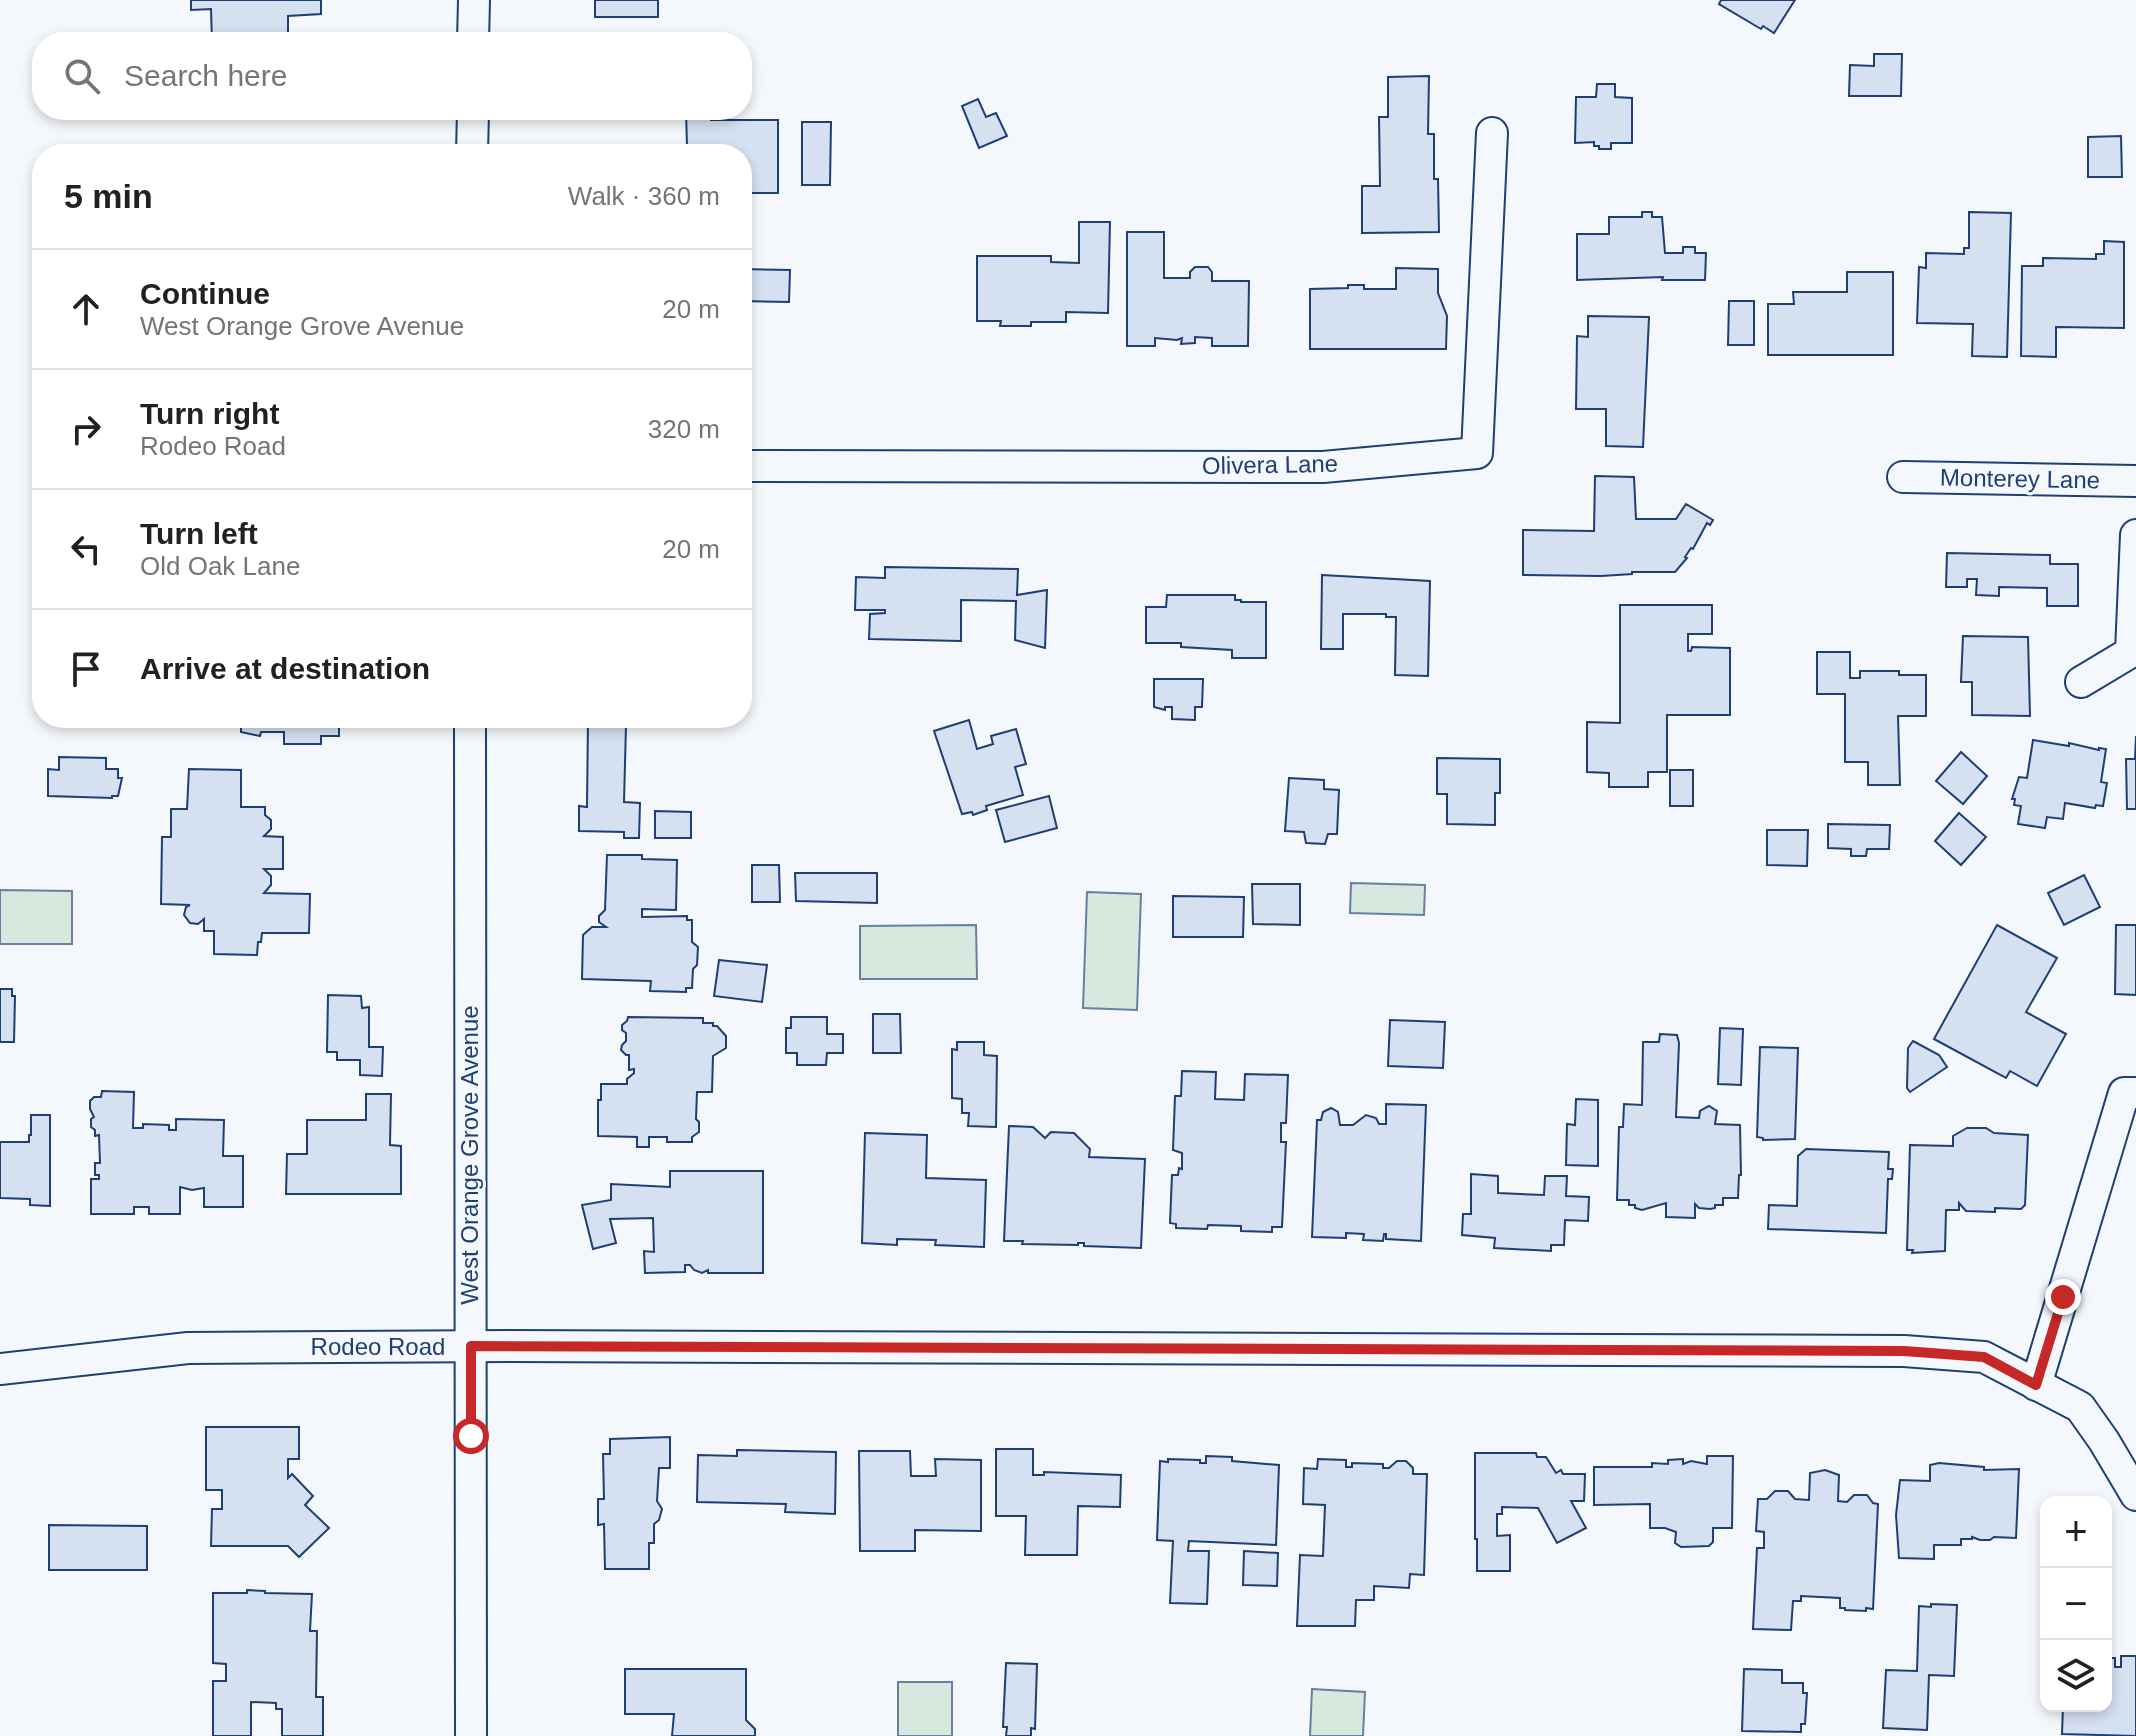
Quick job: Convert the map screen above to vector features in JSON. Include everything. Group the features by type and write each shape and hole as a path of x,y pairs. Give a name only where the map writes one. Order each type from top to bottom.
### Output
{"street":[{"path":"473,32 474,0"},
{"path":"472,144 473,120"},
{"name":"Olivera Lane","path":"752,466 1323,467 1477,453 1492,133"},
{"name":"Monterey Lane","path":"1903,477 2136,481"},
{"path":"2081,682 2131,652 2136,535"},
{"name":"West Orange Grove Avenue","path":"470,728 471,1736"},
{"path":"2036,1385 2124,1093 2136,1093"},
{"name":"Rodeo Road","path":"0,1369 188,1348 471,1346 1904,1351 1984,1357 2080,1407 2136,1495"}],"shaded area":[{"path":"1351,883 1425,885 1424,915 1350,913"},
{"path":"0,890 72,891 72,944 0,944"},
{"path":"1087,892 1141,894 1137,1010 1083,1008"},
{"path":"976,925 977,979 860,979 860,926"},
{"path":"898,1682 952,1682 952,1736 898,1736"},
{"path":"1312,1689 1365,1692 1363,1736 1310,1736"}],"building":[{"path":"191,0 321,0 321,14 288,16 288,32 212,32 211,9 191,10"},
{"path":"595,0 658,0 658,17 595,17"},
{"path":"1721,0 1795,0 1774,33 1763,26 1761,29 1719,4"},
{"path":"1874,54 1902,54 1901,96 1849,96 1850,65 1874,66"},
{"path":"1429,76 1428,134 1434,134 1439,232 1362,233 1362,186 1380,186 1379,117 1388,117 1388,77"},
{"path":"1597,84 1615,84 1615,97 1632,98 1632,143 1611,143 1611,149 1599,149 1594,142 1575,143 1576,97 1596,97"},
{"path":"978,99 986,117 996,113 1007,136 979,148 962,106"},
{"path":"686,120 778,120 778,193 752,193 752,144 687,144"},
{"path":"802,122 831,122 830,185 802,185"},
{"path":"2121,136 2122,177 2088,177 2088,137"},
{"path":"1642,212 1652,212 1652,217 1662,217 1665,253 1683,253 1683,247 1695,247 1695,253 1706,253 1705,280 1662,280 1663,277 1577,280 1577,234 1609,234 1609,217 1642,217"},
{"path":"1969,212 2011,213 2007,357 1972,356 1973,324 1917,323 1919,267 1926,268 1926,253 1964,254 1964,248 1969,248"},
{"path":"1079,222 1110,222 1108,313 1066,312 1066,322 1031,322 1031,326 1000,326 1001,321 977,321 977,256 1051,256 1051,262 1079,263"},
{"path":"1127,232 1164,232 1164,278 1190,278 1190,272 1195,267 1208,267 1212,272 1212,281 1249,281 1248,346 1212,346 1212,338 1195,337 1195,343 1181,344 1182,338 1155,338 1155,346 1127,346"},
{"path":"2104,241 2124,242 2124,328 2056,327 2056,357 2021,356 2022,266 2043,266 2043,258 2096,259 2096,254 2104,254"},
{"path":"1396,268 1438,269 1438,293 1447,316 1446,349 1310,349 1310,289 1364,285 1364,289 1396,289"},
{"path":"752,269 790,270 789,302 752,301"},
{"path":"1847,272 1893,272 1893,355 1768,355 1768,304 1794,304 1793,292 1847,292"},
{"path":"1729,301 1754,301 1754,345 1728,345"},
{"path":"1588,316 1649,317 1643,447 1606,446 1606,409 1576,409 1577,336 1588,337"},
{"path":"1595,476 1634,477 1636,519 1676,519 1686,504 1713,520 1710,525 1707,523 1693,549 1675,572 1601,576 1523,575 1523,530 1594,531"},
{"path":"1947,553 2050,555 2050,564 2078,564 2078,606 2047,606 2047,588 1999,587 1999,596 1976,595 1977,579 1967,579 1967,587 1946,587"},
{"path":"885,567 1018,569 1017,595 1047,590 1045,648 1015,640 1016,601 961,600 961,641 869,639 870,614 885,613 885,610 855,610 856,577 885,578"},
{"path":"1322,575 1430,581 1428,676 1395,675 1396,617 1386,617 1386,614 1343,614 1343,649 1321,649"},
{"path":"1167,595 1235,595 1235,600 1241,602 1266,602 1266,658 1232,658 1232,650 1181,647 1181,643 1146,643 1146,607 1166,607"},
{"path":"1620,605 1712,605 1712,634 1688,634 1688,651 1692,647 1730,648 1730,715 1667,715 1667,772 1648,772 1648,787 1609,787 1609,773 1587,772 1587,722 1620,723"},
{"path":"1963,636 2028,637 2030,716 1972,715 1972,682 1961,682"},
{"path":"1817,652 1850,652 1850,678 1860,678 1860,671 1926,675 1926,716 1898,716 1900,785 1868,785 1868,762 1845,762 1845,694 1817,694"},
{"path":"1154,679 1203,679 1202,707 1195,707 1195,720 1172,719 1172,707 1165,707 1165,710 1154,707"},
{"path":"969,720 977,749 993,744 991,736 1016,729 1026,764 1015,767 1023,795 986,806 987,810 973,815 972,812 962,814 934,731"},
{"path":"241,728 339,728 339,736 321,736 321,744 284,744 284,732 261,732 260,736 241,732"},
{"path":"588,728 626,728 624,802 640,803 639,838 624,838 624,832 579,831 579,806 587,807"},
{"path":"2136,736 2136,809 2127,809 2126,759 2135,759"},
{"path":"2033,740 2106,749 2101,782 2107,783 2103,806 2096,805 2095,808 2065,803 2063,819 2047,817 2045,828 2018,824 2021,806 2014,805 2015,799 2012,799 2019,777 2027,778"},
{"path":"1961,752 1987,776 1963,804 1936,781"},
{"path":"59,757 106,758 106,769 118,769 118,778 122,778 118,796 48,796 48,769 59,770"},
{"path":"1437,758 1500,759 1500,793 1495,793 1495,825 1447,824 1447,794 1437,794"},
{"path":"189,769 241,770 241,807 265,807 271,829 264,836 283,837 283,869 264,869 271,876 271,885 264,893 310,894 309,933 262,933 257,955 214,954 214,931 204,931 204,919 198,924 190,923 184,915 186,907 190,905 161,904 162,837 171,837 171,809 187,809"},
{"path":"1670,770 1693,770 1693,806 1670,806"},
{"path":"1289,778 1324,780 1324,789 1339,790 1337,834 1328,834 1325,844 1306,843 1304,832 1285,831"},
{"path":"1049,796 1057,828 1005,842 996,810"},
{"path":"655,811 691,812 691,838 655,838"},
{"path":"1959,813 1986,837 1961,865 1935,841"},
{"path":"1828,824 1890,825 1889,849 1867,849 1866,856 1851,856 1851,849 1828,848"},
{"path":"1767,830 1808,830 1807,866 1767,865"},
{"path":"607,855 642,855 642,859 677,860 676,910 642,909 642,917 687,916 687,920 692,920 692,942 698,947 697,965 693,969 692,988 686,988 686,992 650,991 651,981 582,979 583,935 592,927 606,927 599,922 599,916 605,910"},
{"path":"752,865 779,865 780,902 752,902"},
{"path":"795,873 877,873 877,903 796,901"},
{"path":"2084,875 2100,907 2064,925 2048,893"},
{"path":"1252,884 1300,884 1300,925 1253,924"},
{"path":"1173,896 1244,897 1243,937 1173,937"},
{"path":"1997,925 2057,958 2026,1012 2066,1034 2037,1086 2010,1071 2006,1078 1934,1039"},
{"path":"2116,925 2136,925 2136,995 2115,994"},
{"path":"719,960 767,965 762,1002 714,996"},
{"path":"0,989 12,989 12,996 15,996 14,1042 0,1042"},
{"path":"328,995 361,996 362,1008 369,1007 369,1047 383,1047 382,1076 360,1075 360,1060 337,1060 337,1052 327,1052"},
{"path":"873,1014 900,1014 901,1053 873,1053"},
{"path":"628,1017 703,1018 703,1023 713,1023 726,1036 726,1048 713,1056 712,1092 697,1092 699,1132 692,1137 692,1142 667,1142 667,1137 649,1137 649,1147 637,1147 637,1137 598,1136 601,1084 627,1084 627,1079 634,1073 634,1069 629,1070 629,1055 621,1050 626,1041 622,1025"},
{"path":"791,1017 827,1017 827,1034 843,1034 843,1053 827,1053 826,1065 797,1065 797,1053 786,1053 786,1028 791,1028"},
{"path":"1390,1020 1445,1022 1443,1068 1388,1066"},
{"path":"1720,1028 1743,1029 1741,1085 1718,1084"},
{"path":"1660,1034 1677,1035 1679,1043 1676,1117 1699,1118 1700,1111 1709,1106 1717,1111 1715,1124 1740,1125 1738,1198 1723,1198 1723,1205 1710,1209 1699,1208 1695,1204 1695,1218 1666,1217 1666,1203 1642,1210 1629,1205 1629,1200 1617,1200 1619,1127 1623,1127 1624,1104 1642,1105 1643,1042 1659,1042"},
{"path":"1913,1041 1939,1055 1947,1067 1910,1092 1907,1088 1908,1048"},
{"path":"957,1042 984,1042 984,1055 997,1056 996,1127 968,1126 969,1113 962,1113 962,1099 952,1098 952,1049 957,1050"},
{"path":"1760,1047 1798,1048 1795,1139 1763,1140 1757,1137"},
{"path":"1182,1071 1216,1072 1215,1099 1244,1100 1245,1074 1288,1075 1286,1123 1281,1123 1281,1142 1286,1142 1282,1227 1272,1227 1272,1232 1241,1231 1241,1226 1176,1228 1176,1224 1170,1223 1172,1175 1178,1175 1179,1168 1182,1169 1182,1153 1173,1150 1175,1096 1181,1096"},
{"path":"102,1091 134,1092 133,1128 143,1128 143,1124 169,1125 169,1130 176,1130 176,1119 224,1120 223,1156 243,1156 243,1207 204,1207 204,1188 192,1190 180,1187 180,1214 149,1214 149,1207 134,1207 134,1214 91,1214 91,1179 99,1179 99,1175 95,1175 95,1163 100,1163 99,1135 95,1136 95,1130 91,1127 94,1117 90,1101 101,1097"},
{"path":"366,1094 391,1094 390,1145 401,1146 401,1194 286,1194 287,1154 307,1154 307,1120 366,1120"},
{"path":"1576,1099 1598,1100 1598,1166 1566,1165 1567,1124 1575,1125"},
{"path":"1386,1104 1426,1105 1421,1241 1386,1239 1386,1234 1383,1241 1363,1240 1364,1234 1346,1233 1346,1238 1312,1237 1317,1120 1321,1120 1323,1112 1331,1108 1338,1112 1340,1125 1353,1125 1366,1115 1376,1118 1379,1124 1386,1124"},
{"path":"31,1115 50,1115 50,1206 30,1205 30,1199 0,1198 0,1142 29,1142"},
{"path":"1009,1126 1033,1127 1045,1138 1051,1132 1074,1133 1090,1149 1089,1157 1145,1159 1141,1248 1004,1241"},
{"path":"1967,1128 2028,1135 2025,1205 2021,1209 1995,1208 1995,1212 1966,1211 1959,1203 1959,1210 1946,1210 1945,1251 1912,1253 1913,1250 1907,1250 1910,1145 1953,1146 1953,1136"},
{"path":"865,1133 927,1135 926,1178 986,1180 984,1247 935,1245 936,1240 897,1239 897,1245 862,1243"},
{"path":"1806,1149 1889,1152 1888,1169 1893,1169 1892,1179 1888,1179 1886,1233 1768,1229 1769,1205 1797,1206 1798,1156"},
{"path":"670,1171 763,1171 763,1273 708,1273 708,1270 702,1273 685,1265 685,1272 645,1273 644,1251 654,1252 653,1218 610,1219 616,1243 593,1249 582,1205 611,1200 611,1184 670,1187"},
{"path":"1471,1174 1498,1176 1498,1193 1544,1195 1545,1176 1567,1176 1566,1196 1589,1197 1588,1221 1565,1220 1564,1245 1551,1245 1551,1251 1494,1248 1495,1238 1462,1235 1463,1214 1471,1214"},
{"path":"206,1427 299,1427 299,1459 288,1459 288,1478 292,1474 313,1496 305,1505 329,1528 299,1557 288,1546 211,1546 212,1509 222,1509 222,1490 206,1490"},
{"path":"670,1437 670,1468 659,1468 657,1501 662,1509 659,1520 654,1524 654,1543 649,1543 649,1569 605,1569 604,1524 598,1525 598,1499 604,1499 603,1454 610,1454 610,1439"},
{"path":"996,1449 1033,1449 1033,1475 1044,1475 1044,1472 1121,1475 1120,1507 1078,1506 1077,1555 1025,1555 1026,1516 996,1516"},
{"path":"737,1450 836,1452 835,1514 785,1512 786,1504 697,1502 698,1455 737,1456"},
{"path":"859,1451 910,1451 911,1476 936,1476 935,1459 981,1460 981,1531 915,1530 915,1551 860,1551"},
{"path":"1475,1453 1536,1453 1537,1457 1546,1457 1556,1473 1561,1470 1563,1474 1585,1474 1584,1501 1571,1501 1586,1528 1557,1543 1538,1508 1502,1507 1502,1514 1497,1514 1497,1536 1510,1535 1510,1571 1477,1571"},
{"path":"1206,1456 1279,1465 1276,1545 1189,1541 1188,1551 1209,1551 1207,1604 1170,1603 1173,1541 1157,1540 1160,1461 1200,1460 1200,1463 1206,1463"},
{"path":"1707,1456 1733,1456 1732,1528 1713,1528 1713,1542 1709,1546 1681,1547 1675,1543 1676,1532 1650,1528 1650,1504 1594,1505 1594,1467 1652,1467 1652,1463 1668,1464 1668,1460 1683,1459 1683,1464 1691,1461 1707,1464"},
{"path":"1318,1459 1346,1460 1346,1467 1352,1467 1352,1463 1383,1464 1383,1468 1389,1468 1397,1461 1406,1461 1413,1468 1413,1474 1427,1474 1424,1575 1410,1574 1409,1588 1374,1586 1374,1600 1356,1600 1355,1626 1297,1626 1300,1555 1323,1556 1325,1505 1303,1504 1304,1468 1317,1469"},
{"path":"1930,1465 1984,1467 1984,1470 2019,1469 2016,1538 1980,1540 1972,1537 1961,1539 1961,1545 1934,1545 1934,1559 1899,1558 1896,1515 1900,1480 1930,1481"},
{"path":"1825,1470 1839,1475 1838,1501 1847,1502 1854,1495 1867,1495 1878,1504 1873,1609 1845,1610 1840,1608 1840,1598 1801,1596 1801,1601 1793,1601 1791,1630 1753,1629 1757,1548 1764,1548 1764,1532 1756,1531 1758,1499 1767,1499 1775,1491 1788,1491 1795,1499 1809,1500 1810,1473"},
{"path":"49,1525 147,1526 147,1570 49,1570"},
{"path":"1244,1551 1278,1553 1277,1586 1243,1585"},
{"path":"247,1590 312,1594 310,1631 317,1631 316,1697 323,1697 323,1736 282,1736 282,1709 276,1709 276,1703 251,1702 251,1736 213,1736 213,1681 226,1681 226,1664 213,1663 213,1593 247,1593"},
{"path":"1931,1604 1957,1605 1954,1676 1929,1675 1927,1730 1883,1728 1886,1670 1917,1671 1919,1606 1931,1607"},
{"path":"2121,1656 2136,1656 2136,1736 2062,1734 2063,1712 2112,1712 2112,1658 2115,1658 2115,1667 2121,1667"},
{"path":"1006,1663 1037,1664 1035,1729 1031,1728 1031,1736 1006,1736 1007,1727 1003,1727"},
{"path":"625,1669 746,1669 746,1720 755,1729 755,1736 672,1736 674,1714 625,1714"},
{"path":"1744,1669 1782,1670 1782,1683 1803,1683 1803,1693 1807,1693 1805,1724 1801,1724 1801,1732 1742,1731"}],"route":[{"path":"471,1436 471,1346 1904,1351 1984,1357 2036,1385 2063,1297"}]}
